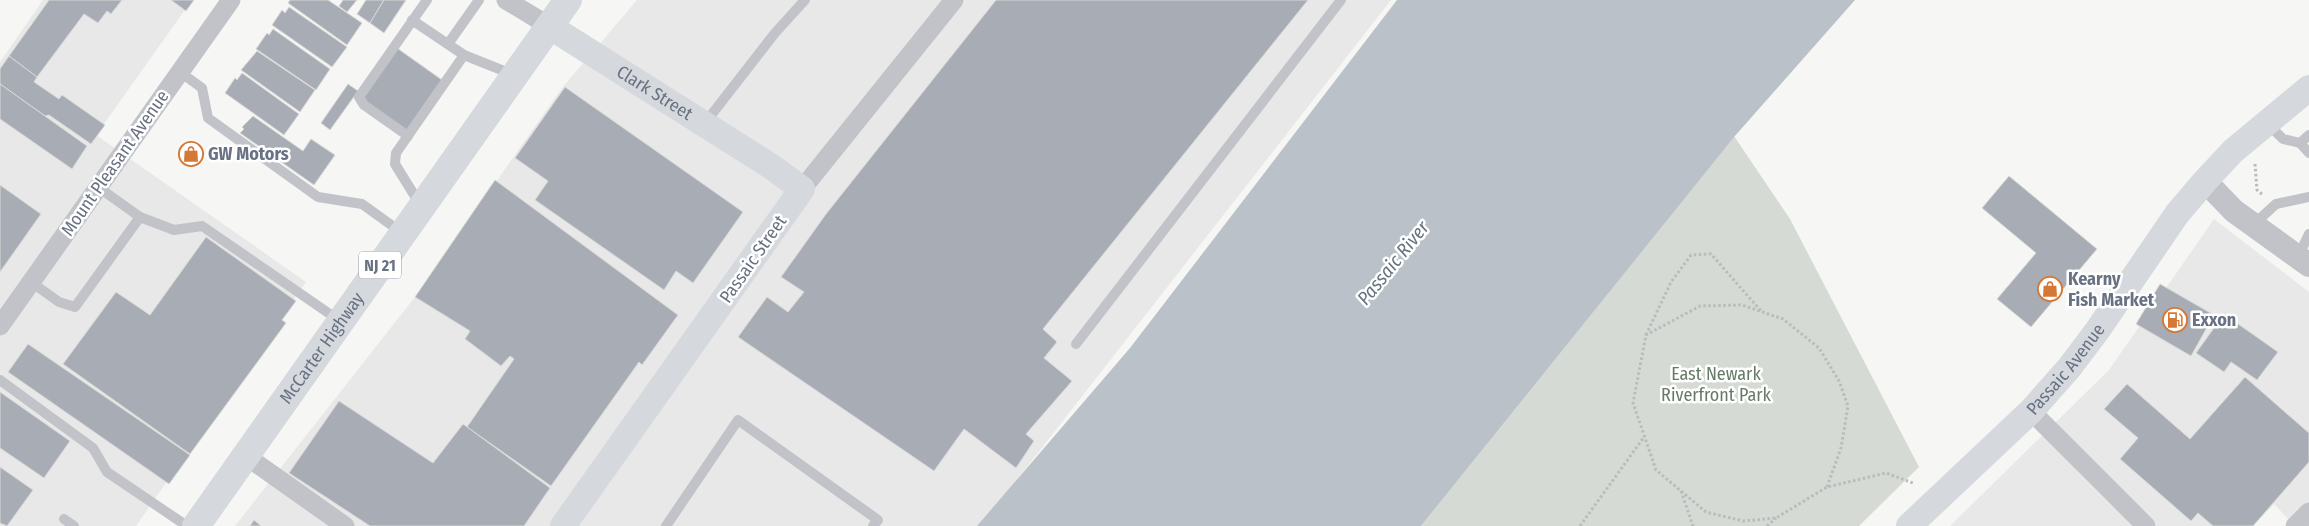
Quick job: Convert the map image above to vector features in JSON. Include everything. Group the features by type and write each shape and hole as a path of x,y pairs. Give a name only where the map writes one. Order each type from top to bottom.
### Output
{"main road":[{"name":"McCarter Highway","path":"196,526 568,0"},
{"name":"Clark Street","path":"549,26 704,124 802,189"},
{"name":"Passaic Avenue","path":"1909,526 2030,411 2097,331 2176,214 2205,181 2233,151 2275,131 2309,88"},
{"name":"Passaic Street","path":"563,526 802,189"}],"street":[{"name":"Mount Pleasant Avenue","path":"0,326 230,0"},
{"name":"Clark Street","path":"506,0 549,26"},
{"name":"Passaic Street","path":"802,189 954,0"},
{"path":"2205,181 2234,211 2304,261"},
{"path":"2030,411 2146,526"},
{"path":"246,456 345,526"},
{"path":"2294,526 2309,512"}],"lane":[{"path":"408,136 364,105 359,96 427,0"},
{"path":"448,44 479,0"},
{"path":"704,124 775,34 805,0"},
{"path":"1076,344 1341,0"},
{"path":"412,20 464,55 515,75"},
{"path":"422,207 395,164 396,153 464,55"},
{"path":"180,72 202,88 208,118 318,197 362,204 403,233"},
{"path":"2275,131 2300,143 2309,153"},
{"path":"2300,143 2309,135"},
{"path":"98,187 140,217 174,230 202,226 341,321"},
{"path":"2253,225 2276,204 2309,197"},
{"path":"31,282 59,302 75,308 140,217"},
{"path":"2304,261 2309,234"},
{"path":"0,380 93,448 107,472 187,526"},
{"path":"666,526 738,420 878,520 873,526"},
{"path":"64,519 74,526"}],"path":[{"path":"2275,131 2255,162 2257,190 2276,204"},
{"path":"1761,312 1711,254 1691,255 1670,282 1646,335 1633,403 1656,470 1706,512 1743,521 1776,518"},
{"path":"1646,335 1700,306 1742,305 1783,319 1819,348 1840,380 1848,406 1841,448 1827,487"},
{"path":"1580,526 1645,436"},
{"path":"1767,526 1776,518 1827,487 1886,473 1913,483"},
{"path":"1680,491 1693,526"}],"shaded area":[{"path":"43,0 192,0 96,135 306,282 136,526 0,526 0,62"},
{"path":"637,0 1391,0 981,526 235,526 415,297 562,88"},
{"path":"2214,219 2309,292 2309,526 2295,526 2274,504 2253,526 1950,526 2109,370"}],"green space":[{"name":"East Newark Riverfront Park","path":"1734,136 1790,219 1919,467 1859,526 1421,526"}],"water":[{"name":"Passaic River","path":"1397,0 1855,0 1734,137 1421,526 977,526 1130,348"}],"building":[{"path":"49,0 122,0 111,14 107,11 98,23 84,14 37,77 9,56"},
{"path":"171,0 194,0 186,11"},
{"path":"290,0 328,0 362,23 347,45 288,3"},
{"path":"343,0 357,0 347,12 339,6"},
{"path":"366,0 384,0 370,23 357,14"},
{"path":"384,0 406,0 384,33 370,23"},
{"path":"996,0 1308,0 1043,329 1057,342 1044,358 1072,381 1026,434 1034,441 1016,468 964,429 934,471 738,337 767,297 788,312 804,292 781,277 826,214"},
{"path":"289,7 347,47 332,67 272,25 282,10 285,13"},
{"path":"273,29 330,69 316,90 256,49 267,33 269,35"},
{"path":"397,48 442,80 406,131 361,99"},
{"path":"257,51 315,90 300,112 241,70"},
{"path":"9,56 37,77 34,82 59,99 62,95 105,125 91,144 49,115 45,116 0,84 0,69"},
{"path":"242,73 299,114 284,135 225,93 235,78 237,80"},
{"path":"0,84 87,146 72,169 0,119"},
{"path":"348,84 358,91 330,130 321,123"},
{"path":"565,87 743,212 693,283 676,271 664,290 535,200 548,181 515,158"},
{"path":"253,116 303,151 311,139 335,155 314,185 240,133 244,129 242,127"},
{"path":"2009,176 2097,249 2031,327 1997,299 2036,253 1982,208"},
{"path":"495,180 678,315 642,365 639,362 551,486 467,427 514,359 510,356 501,366 465,339 470,331 415,297"},
{"path":"0,185 41,214 0,272"},
{"path":"206,237 296,301 282,320 286,323 190,454 63,364 116,292 150,315"},
{"name":"Exxon","path":"2160,284 2214,315 2191,356 2136,324"},
{"path":"2224,314 2278,352 2257,380 2231,362 2224,372 2196,353"},
{"path":"28,344 190,455 169,484 8,372"},
{"path":"2245,377 2309,433 2309,462 2253,526 2213,526 2198,513 2191,521 2120,459 2138,438 2104,409 2127,384 2190,439"},
{"path":"0,392 70,441 44,478 0,448"},
{"path":"339,401 433,463 463,424 550,488 524,526 370,526 289,473"},
{"path":"0,467 33,490 7,526 0,523"},
{"path":"254,520 261,526 250,526"}],"place":[{"name":"GW Motors","path":"191,154"},
{"name":"Kearny Fish Market","path":"2050,289"},
{"name":"Exxon","path":"2175,320"}]}
